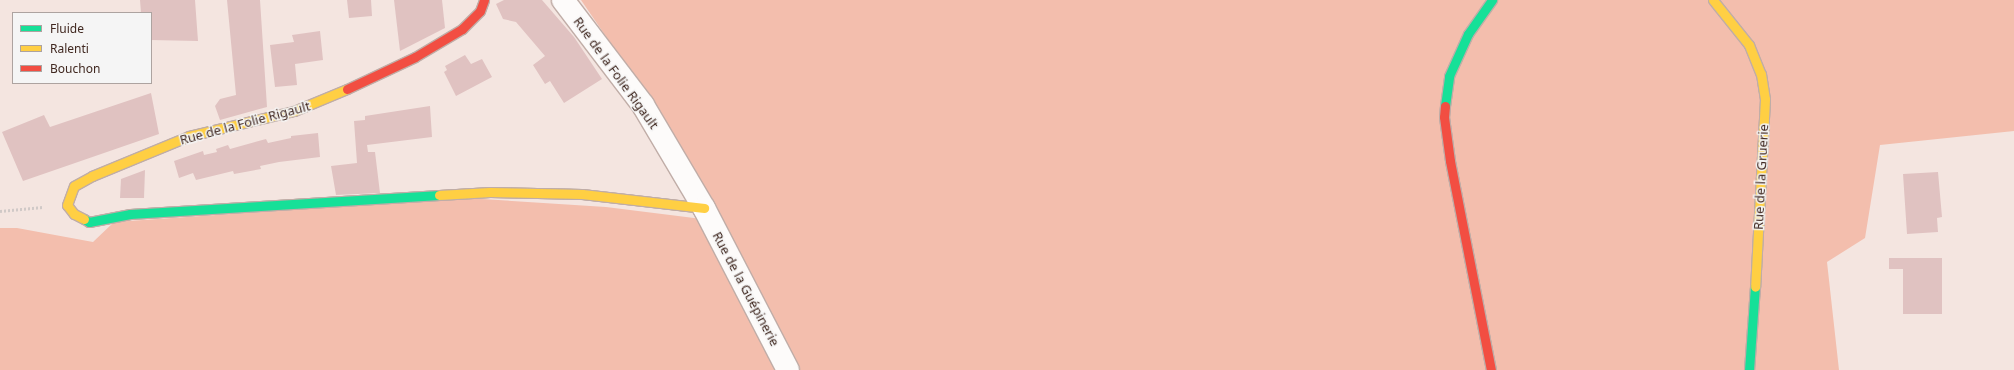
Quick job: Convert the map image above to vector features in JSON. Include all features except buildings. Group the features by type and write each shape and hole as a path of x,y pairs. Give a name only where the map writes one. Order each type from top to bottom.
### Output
{"street":[{"name":"Rue de la Folie Rigault","path":"67,205 74,186 92,176 189,136 294,111 324,100 415,57 462,29 480,11 484,0"},
{"name":"Rue de la Folie Rigault","path":"563,0 643,106 704,208"},
{"path":"1491,370 1450,161 1444,117 1449,76 1468,34 1492,0"},
{"name":"Rue de la Gruerie","path":"1713,0 1749,45 1761,74 1765,99 1762,190 1749,370"},
{"path":"67,205 74,214 90,222 130,214 490,192 582,194 704,208"},
{"name":"Rue de la Guépinerie","path":"704,208 788,370"}],"path":[{"path":"0,211 67,205"}],"shaded area":[{"path":"581,0 2014,0 2014,131 1880,145 1865,238 1827,262 1839,370 797,370 620,57"},
{"path":"466,198 606,207 702,219 779,370 0,370 0,228 17,228 93,242 114,222"}],"traffic: fast":[{"path":"1445,106 1449,76 1468,34 1492,0"},
{"path":"84,219 89,222 130,214 439,195"},
{"path":"1749,370 1755,287"}],"traffic: slow":[{"path":"1713,0 1749,45 1761,74 1765,99 1755,287"},
{"path":"84,219 74,214 67,205 74,186 92,176 189,136 294,111 347,89"},
{"path":"439,195 490,192 582,194 704,208"}],"traffic: jam":[{"path":"347,89 415,57 462,29 480,11 484,0"},
{"path":"1445,106 1444,117 1450,161 1491,370"}]}
